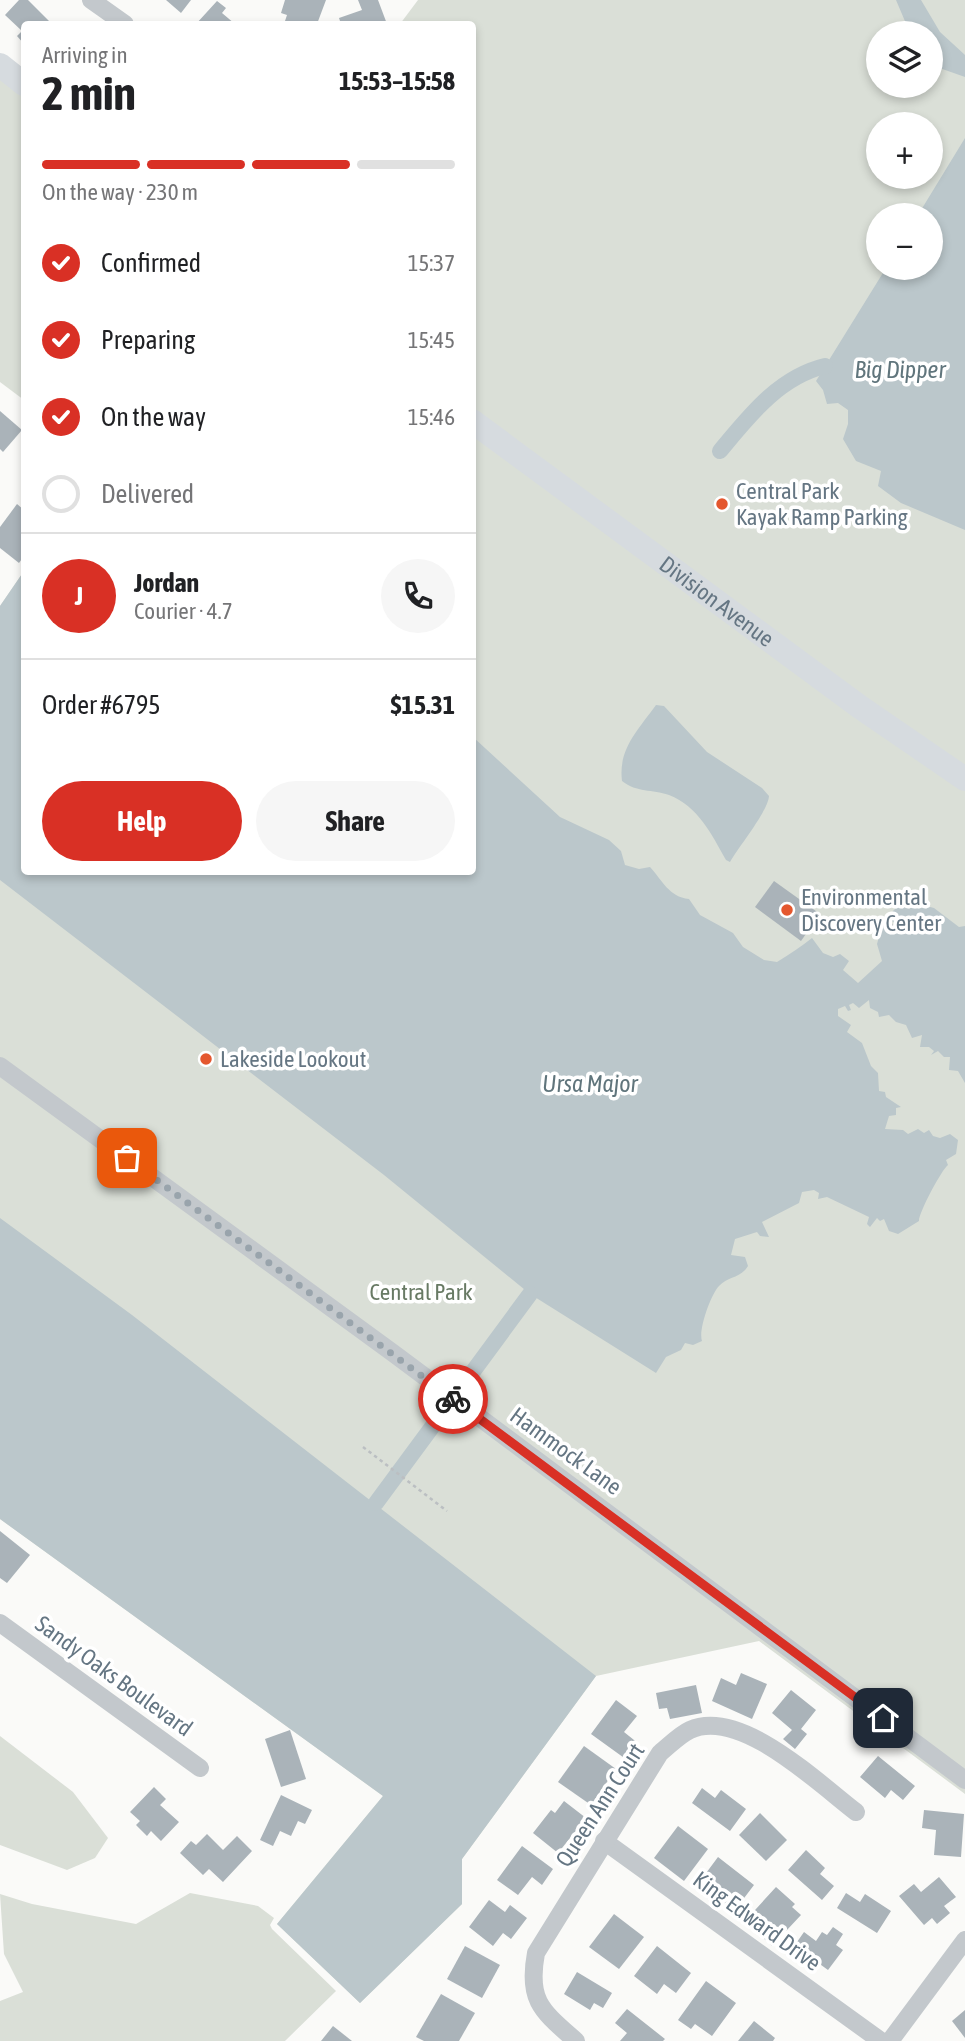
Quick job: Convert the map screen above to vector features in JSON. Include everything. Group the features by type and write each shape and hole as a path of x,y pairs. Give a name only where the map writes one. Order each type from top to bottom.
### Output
{"street":[{"path":"91,0 121,21"},
{"path":"0,65 21,82"},
{"name":"Division Avenue","path":"476,424 902,737 965,779"},
{"name":"Hammock Lane","path":"0,1066 729,1601 965,1780"},
{"name":"Sandy Oaks Boulevard","path":"0,1623 200,1768"},
{"name":"Queen Ann Court","path":"576,2041 542,2012 531,1979 536,1953 660,1754 691,1730 730,1726 753,1735 856,1812"},
{"name":"King Edward Drive","path":"604,1841 881,2041"},
{"path":"890,2041 965,1940"}],"path":[{"path":"884,919 900,930 906,921"},
{"path":"363,1447 447,1511"}],"green space":[{"name":"Central Park","path":"418,0 965,0 965,1794 759,1641 596,1676 462,1859 462,1904 360,2003 277,1924 383,1796 0,1519 0,606 21,575 21,875 476,875 476,21 402,21"},
{"path":"0,65 21,81 21,398 0,382"},
{"path":"0,1736 73,1792 108,1838 95,1858 67,1870 0,1845"},
{"path":"190,1893 258,1906 274,1918 270,1925 272,1929 336,1991 285,2041 0,2041 0,2001 23,1992 4,1954 0,1894 32,1904 136,1924"}],"water":[{"path":"896,0 921,0 933,21 905,21"},
{"path":"943,35 965,55 965,77 943,69"},
{"name":"Big Dipper","path":"965,138 965,530 901,503 878,486 881,471 856,461 843,439 848,424 848,410 838,403 827,404 823,390 816,381 879,280 943,280 943,203 925,203 934,189 943,189 943,174"},
{"name":"Ursa Major","path":"21,575 21,875 476,875 476,740 560,817 609,840 621,851 625,865 639,869 650,867 671,891 689,899 700,915 733,933 743,947 764,960 777,962 812,938 823,953 833,957 840,954 849,961 843,970 858,983 882,961 877,944 883,922 902,934 910,924 902,918 897,925 887,917 904,900 934,908 959,927 965,926 965,1083 958,1071 949,1070 950,1057 944,1057 938,1051 931,1055 934,1051 929,1047 920,1047 922,1035 912,1038 906,1025 896,1022 889,1015 879,1017 878,1012 870,1008 869,1000 859,1008 853,1003 849,1005 851,1010 848,1011 845,1006 838,1009 838,1016 851,1025 847,1032 862,1043 871,1066 878,1073 879,1091 885,1092 886,1097 901,1107 896,1108 896,1115 889,1116 885,1129 903,1130 908,1134 918,1129 924,1133 929,1130 933,1136 940,1138 950,1134 958,1140 956,1154 946,1160 948,1165 931,1192 919,1221 898,1234 889,1231 884,1219 880,1221 877,1218 870,1227 867,1224 869,1217 827,1197 818,1199 819,1193 814,1190 802,1192 799,1203 762,1222 769,1237 760,1236 757,1232 735,1239 731,1255 745,1257 748,1266 716,1290 704,1321 702,1341 693,1345 685,1343 681,1350 666,1357 656,1373 530,1294 384,1175 0,880 0,606"},
{"path":"656,705 664,706 707,752 762,788 769,796 759,819 730,862 726,860 703,822 688,806 669,795 639,789 622,781 626,749"},
{"path":"0,1218 132,1315 596,1676 462,1859 462,1904 360,2003 277,1924 383,1796 0,1519"}],"building":[{"path":"19,0 28,0 49,21 21,21 21,30 5,15"},
{"path":"166,0 191,0 181,13"},
{"path":"285,0 326,0 318,21 285,21 287,15 281,13"},
{"path":"358,0 378,0 386,21 340,21 339,18 362,10"},
{"path":"217,1 226,8 222,13 231,21 199,21"},
{"path":"0,411 21,431 3,452 0,449"},
{"path":"17,504 21,507 19,563 0,548 0,527"},
{"name":"Environmental Discovery Center","path":"774,881 820,914 801,941 755,907"},
{"path":"0,1531 30,1555 7,1583 0,1578"},
{"path":"741,1673 767,1684 752,1719 712,1701 721,1678 736,1685"},
{"path":"696,1685 702,1713 670,1719 667,1708 659,1709 656,1693"},
{"path":"791,1690 816,1710 801,1729 807,1734 795,1749 783,1739 792,1730 772,1713"},
{"path":"616,1700 637,1716 624,1732 639,1744 627,1760 591,1734"},
{"path":"290,1730 306,1779 281,1787 265,1739"},
{"path":"584,1746 616,1769 591,1805 558,1782"},
{"path":"878,1756 915,1786 903,1800 891,1790 885,1798 860,1777"},
{"path":"154,1787 166,1799 160,1805 179,1822 161,1841 151,1831 147,1836 136,1825 140,1821 130,1812"},
{"path":"702,1788 715,1798 721,1790 746,1809 730,1831 692,1803"},
{"path":"281,1795 312,1810 305,1824 298,1821 291,1836 280,1831 273,1846 260,1840"},
{"path":"564,1801 586,1818 558,1853 533,1833 551,1810 555,1813"},
{"path":"924,1810 964,1814 961,1857 934,1855 936,1830 922,1828"},
{"path":"760,1813 787,1840 766,1861 739,1835"},
{"path":"678,1826 708,1849 684,1881 654,1858"},
{"path":"207,1834 223,1850 237,1836 252,1851 223,1882 209,1869 203,1875 180,1853 191,1841 196,1845"},
{"path":"522,1846 553,1869 542,1885 532,1877 518,1895 497,1880"},
{"path":"806,1850 825,1868 820,1874 834,1886 822,1900 788,1870"},
{"path":"718,1857 754,1885 735,1910 714,1894 710,1900 695,1888"},
{"path":"939,1877 956,1897 944,1906 950,1913 937,1924 932,1918 924,1925 899,1896 914,1884 921,1892"},
{"path":"776,1887 795,1904 792,1907 801,1915 772,1946 745,1921"},
{"path":"846,1893 860,1902 865,1894 891,1911 877,1933 837,1908"},
{"path":"489,1900 505,1912 510,1905 527,1918 511,1939 503,1933 493,1946 469,1927"},
{"path":"614,1914 644,1937 619,1969 589,1947"},
{"path":"833,1927 843,1934 836,1945 843,1950 828,1970 817,1962 813,1969 790,1952 804,1932 816,1941 822,1932 827,1935"},
{"path":"465,1946 500,1965 482,1998 447,1979"},
{"path":"657,1946 691,1973 676,1993 664,1984 657,1994 634,1976"},
{"path":"577,1972 612,1993 603,2008 594,2003 590,2010 564,1994"},
{"path":"706,1981 736,2003 712,2036 695,2024 691,2029 678,2020"},
{"path":"441,1994 475,2013 459,2041 424,2041 416,2037"},
{"path":"627,2009 665,2039 620,2041 627,2033 615,2023"},
{"path":"965,2010 965,2038 952,2021"},
{"path":"754,2021 775,2038 773,2041 738,2041"},
{"path":"333,2026 352,2041 321,2041"}],"waterway":[{"path":"720,451 779,388 808,371 825,366"},
{"path":"376,1503 530,1294"}],"way so far":[{"path":"127,1158 453,1399"}],"place":[{"name":"Central Park Kayak Ramp Parking","path":"722,504"},
{"name":"Environmental Discovery Center","path":"787,910"},
{"name":"Lakeside Lookout","path":"206,1059"}],"route":[{"path":"453,1399 883,1718"}]}
